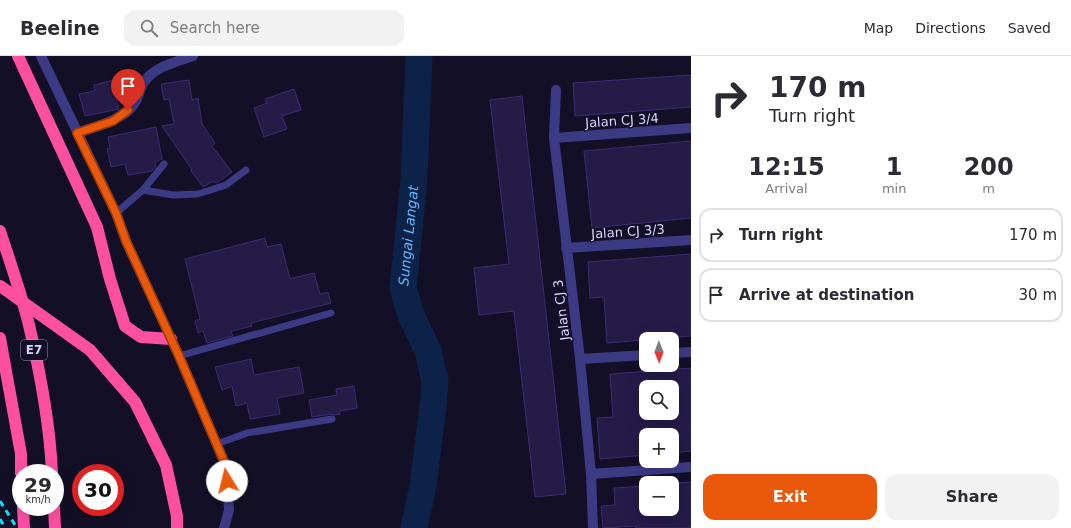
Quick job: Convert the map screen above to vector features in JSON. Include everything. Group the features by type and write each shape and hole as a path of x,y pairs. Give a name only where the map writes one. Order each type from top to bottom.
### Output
{"highway":[{"path":"18,56 97,227 110,279 125,326 141,337 171,339"},
{"name":"E7","path":"0,231 29,324 41,387 52,464"},
{"path":"0,286 90,350 135,402 166,465 177,516 177,528"},
{"name":"E7","path":"0,338 21,464"},
{"path":"23,516 24,528"},
{"path":"54,516 55,528"}],"street":[{"path":"41,56 116,213 126,241 179,356 226,466 229,510 224,528"},
{"path":"77,133 113,121 128,110 138,99 144,83 157,70 193,56"},
{"name":"Jalan CJ 3","path":"556,90 554,138 580,359 593,528"},
{"name":"Jalan CJ 3/4","path":"554,138 691,128"},
{"name":"Jalan CJ 3/3","path":"566,248 691,240"},
{"path":"679,353 691,352"},
{"path":"580,359 639,355"},
{"path":"590,474 691,467"}],"lane":[{"path":"116,213 143,190 164,164"},
{"path":"143,190 173,195 198,194 226,185 246,170"},
{"path":"179,356 331,312"},
{"path":"217,444 247,433 332,419"}],"building":[{"path":"691,75 691,107 575,116 573,83"},
{"path":"117,79 122,97 116,99 119,109 85,116 79,94 95,91 94,85"},
{"path":"189,80 192,100 198,98 202,124 215,143 212,146 232,172 218,182 215,183 213,181 203,187 162,126 174,124 169,99 164,100 161,84"},
{"path":"294,89 301,110 282,116 287,129 264,137 254,108 267,103 265,99"},
{"path":"522,96 566,494 535,497 514,311 479,315 474,268 509,264 490,100"},
{"path":"156,127 162,159 155,162 156,166 152,171 128,175 125,164 111,167 107,149 110,148 108,137"},
{"path":"691,141 691,218 592,228 584,151"},
{"path":"265,238 267,247 281,244 290,279 314,273 320,294 328,292 331,303 251,323 252,326 231,331 233,336 207,343 203,331 198,333 195,321 200,319 185,259"},
{"path":"691,254 691,336 679,337 679,332 639,332 639,340 607,343 604,297 590,298 588,262"},
{"path":"251,359 254,375 299,367 304,393 277,398 280,414 250,419 247,403 236,406 232,386 222,390 215,367"},
{"path":"691,368 691,451 679,452 679,428 639,428 639,456 600,459 597,418 613,417 610,374 639,372 679,372 679,369"},
{"path":"354,386 357,408 340,411 340,414 335,415 331,414 312,417 309,400 337,395 336,389"},
{"path":"691,482 691,528 636,528 636,526 603,528 601,506 615,505 614,488 639,486 639,516 679,516 679,483"}],"waterway":[{"name":"Sungai Langat","path":"414,528 423,486 435,382 428,351 411,315 403,288 414,179 419,56"}],"railway":[{"path":"0,501 17,528"},
{"path":"0,519 5,528"}],"route":[{"path":"128,110 113,121 77,133 116,213 126,241 179,356 226,466 227,481"}]}
